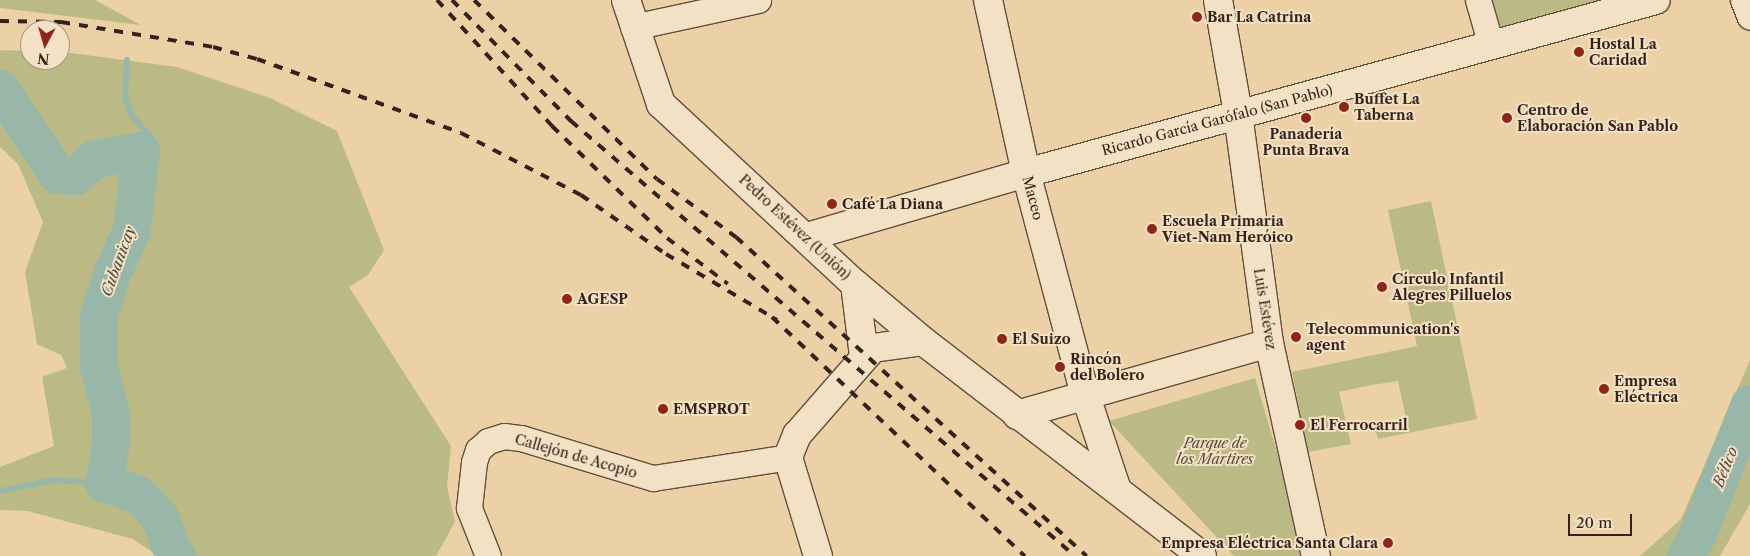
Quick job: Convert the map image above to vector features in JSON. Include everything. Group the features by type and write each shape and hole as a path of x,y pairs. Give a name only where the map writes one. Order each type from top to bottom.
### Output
{"main road":[{"name":"Pedro Estévez (Unión)","path":"626,0 633,27 661,104 856,284 923,341 1017,415"},
{"name":"Maceo","path":"988,0 1026,173 1085,394"},
{"name":"Luis Estévez","path":"1218,0 1238,114 1269,343 1316,556"},
{"name":"Ricardo García Garófalo (San Pablo)","path":"807,237 1026,173 1656,0"},
{"path":"856,284 864,356"},
{"path":"818,556 788,457 797,435 864,356 873,348 923,341"},
{"path":"1017,415 1085,394 1269,343"},
{"path":"1085,394 1116,487"},
{"path":"1017,415 1116,487 1202,556"}],"street":[{"path":"633,27 758,0"},
{"path":"1478,0 1491,45"},
{"path":"1743,0 1750,17"},
{"name":"Callejón de Acopio","path":"488,556 469,508 474,462 478,450 488,441 504,436 522,438 652,478 788,457"}],"green space":[{"path":"0,0 95,0 141,25 0,8"},
{"path":"1482,0 1619,0 1505,32 1488,25"},
{"path":"0,50 20,51 20,70 70,70 70,53 177,67 270,98 337,131 384,250 368,275 349,287 451,446 447,486 455,522 436,556 158,556 133,539 27,511 0,510 0,467 54,446 42,377 67,368 61,355 37,344 25,272 43,222 18,164 0,147"},
{"path":"1431,201 1477,419 1378,439 1374,425 1406,418 1398,381 1366,386 1339,392 1351,444 1308,452 1292,372 1417,346 1388,210"},
{"path":"1750,360 1750,504 1720,556 1640,556 1681,519"},
{"name":"Parque de los Mártires","path":"1255,378 1308,556 1234,556 1109,421"}],"waterway":[{"path":"127,60 125,96 131,115 152,138 141,151"},
{"name":"Cubanicay","path":"0,89 58,175 76,176 93,160 141,151 132,230 112,274 99,315 99,367 111,414 111,444 104,483 139,495 160,517 173,552 177,556"},
{"name":"Bélico","path":"1686,556 1698,534 1750,404"},
{"path":"0,491 54,480 104,483"}],"railway":[{"path":"437,0 552,126 667,238 728,284"},
{"path":"452,0 571,121 1075,556"},
{"path":"474,0 657,179 736,237 1087,556"},
{"path":"0,21 61,22 213,47 257,59 461,133 581,195 666,254 777,320"},
{"path":"772,317 1025,556"}],"place":[{"name":"Bar La Catrina","path":"1197,17"},
{"name":"Hostal La Caridad","path":"1579,52"},
{"name":"Buffet La Taberna","path":"1344,107"},
{"name":"Panadería Punta Brava","path":"1306,118"},
{"name":"Centro de Elaboración San Pablo","path":"1507,118"},
{"name":"Café La Diana","path":"832,204"},
{"name":"Escuela Primaria Viet-Nam Heróico","path":"1152,229"},
{"name":"Círculo Infantil Alegres Pilluelos","path":"1382,287"},
{"name":"AGESP","path":"567,299"},
{"name":"Telecommunication's agent","path":"1296,337"},
{"name":"El Suizo","path":"1002,339"},
{"name":"Rincón del Bolero","path":"1060,367"},
{"name":"Empresa Eléctrica","path":"1604,389"},
{"name":"EMSPROT","path":"663,409"},
{"name":"El Ferrocarril","path":"1300,425"},
{"name":"Empresa Eléctrica Santa Clara","path":"1388,543"}]}
